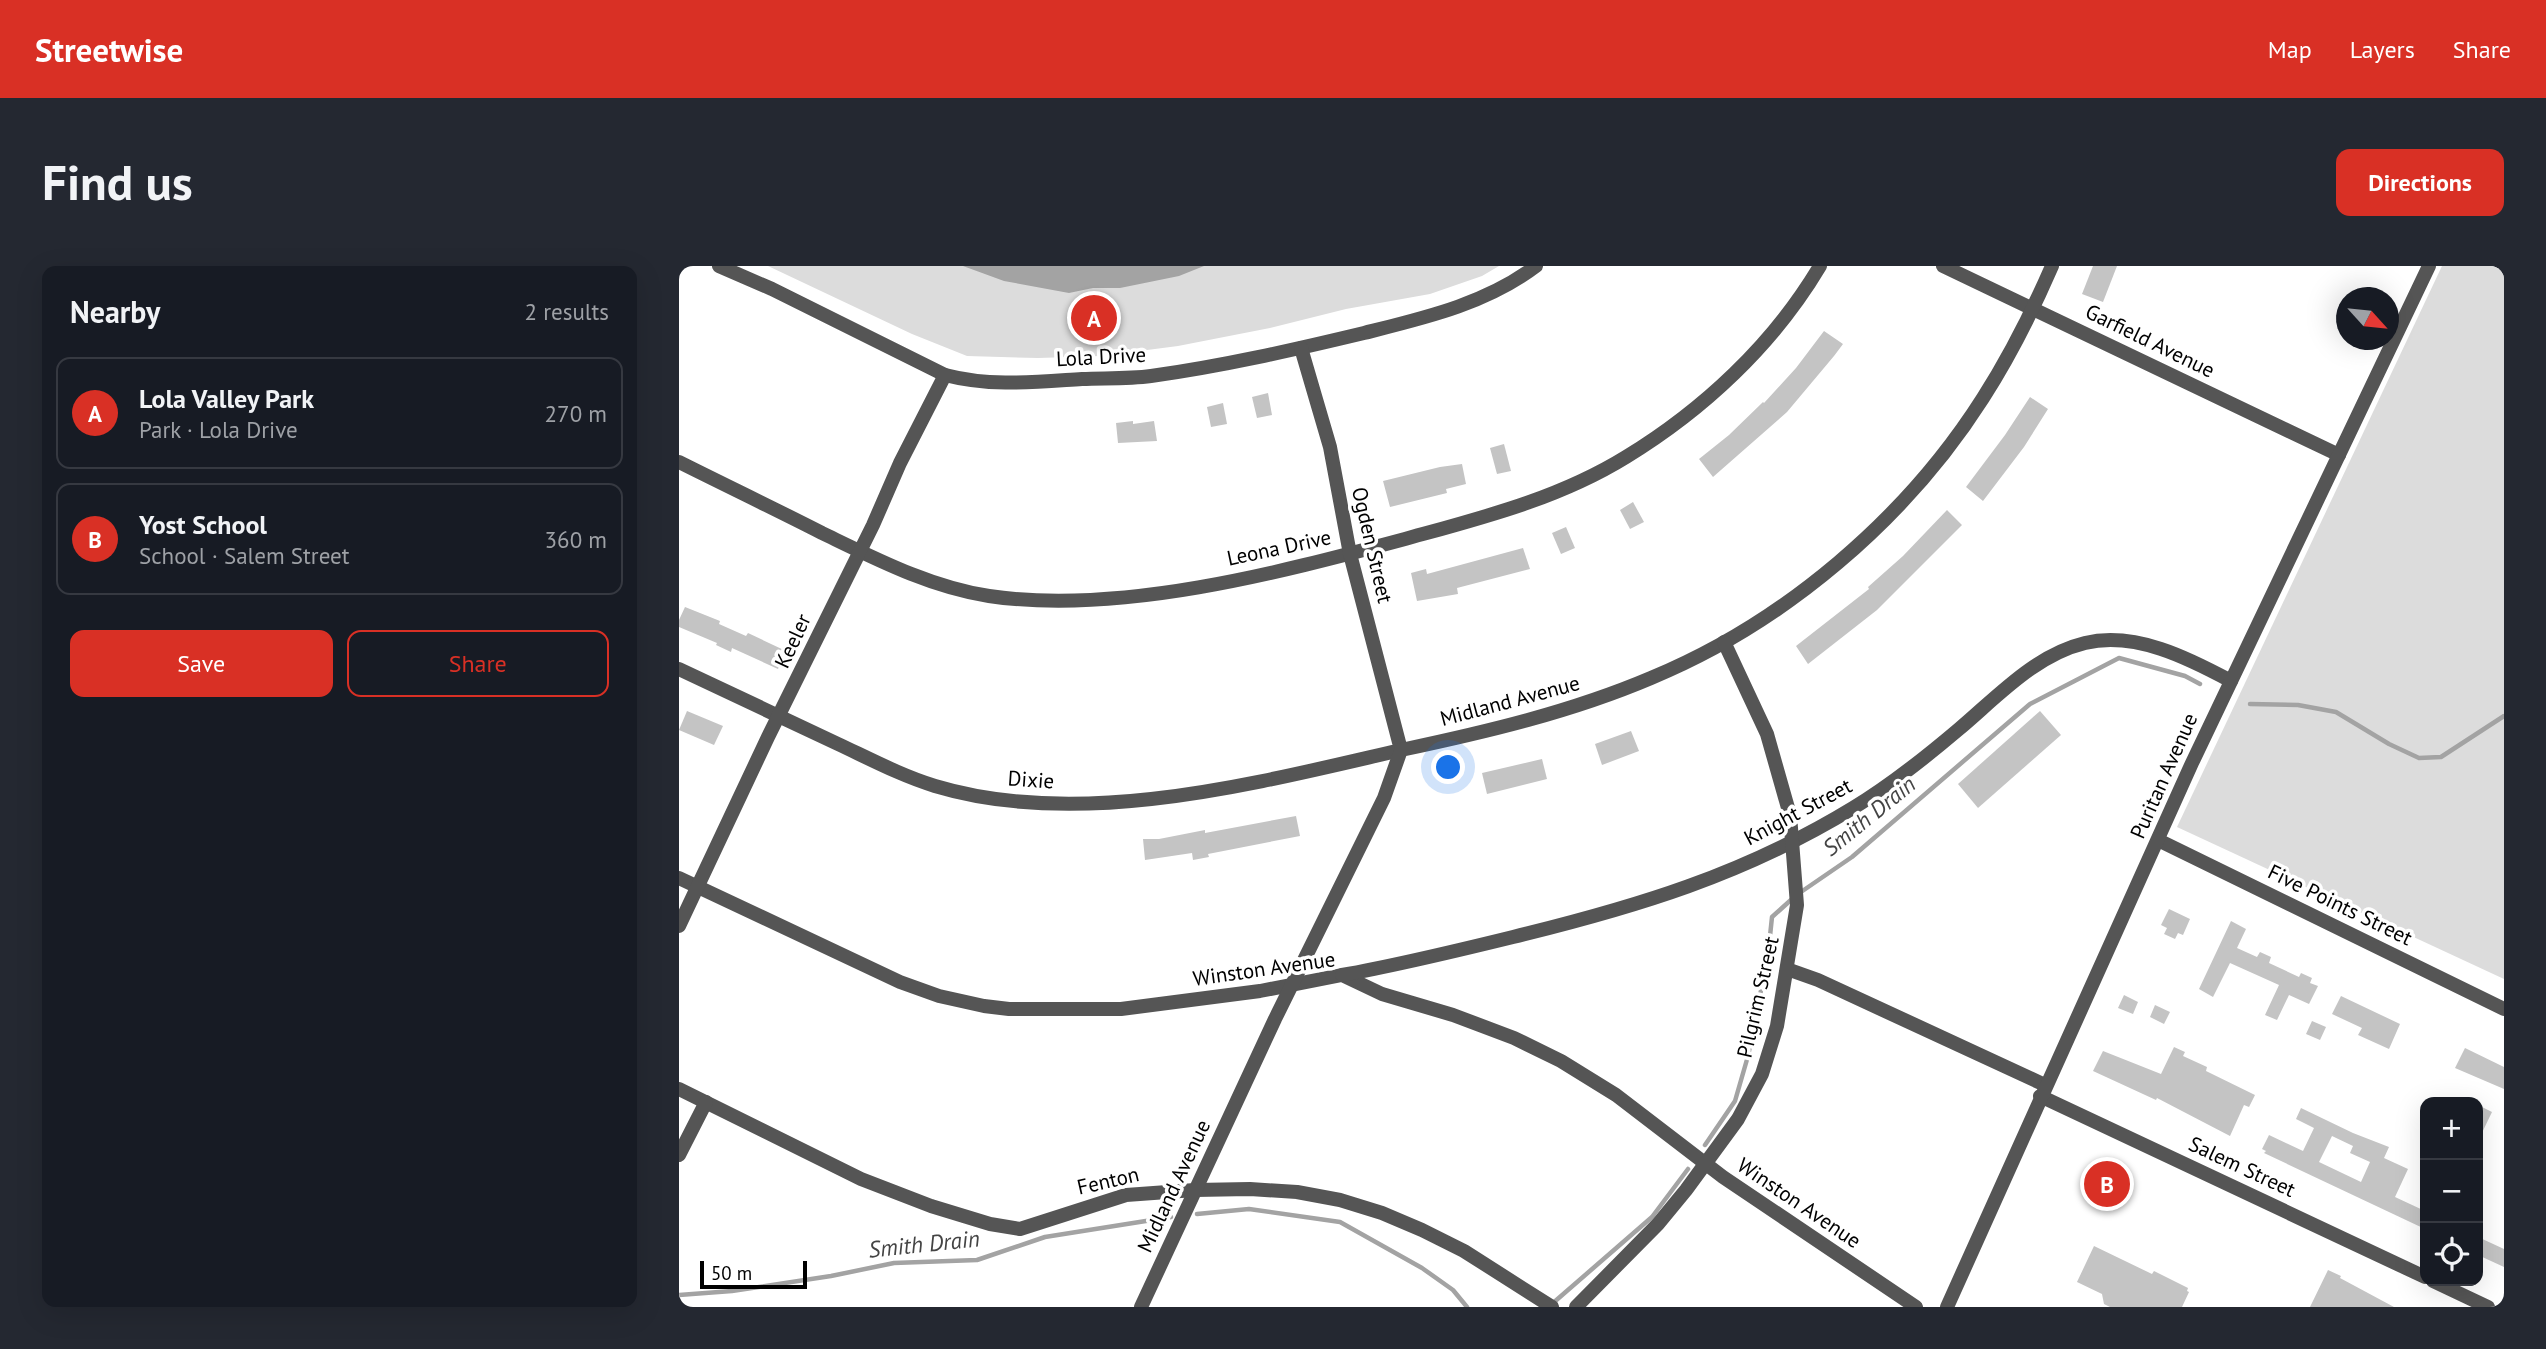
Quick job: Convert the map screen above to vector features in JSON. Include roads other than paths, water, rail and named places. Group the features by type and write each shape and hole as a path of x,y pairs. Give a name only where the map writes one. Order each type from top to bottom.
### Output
{"street":[{"name":"Lola Drive","path":"719,266 945,375 967,381 1005,384 1147,376 1241,362 1442,313 1495,291 1536,266"},
{"name":"Leona Drive","path":"679,462 912,575 965,591 1017,598 1081,600 1151,594 1263,574 1350,554 1534,501 1571,486 1624,458 1681,419 1741,366 1792,307 1820,266"},
{"name":"Garfield Avenue","path":"1943,266 2339,455"},
{"name":"Midland Avenue","path":"1141,1307 1384,798 1401,750 1521,723 1574,707 1651,678 1724,642 1779,607 1869,534 1912,491 1948,447 1982,401 2033,309 2052,266"},
{"name":"Puritan Avenue","path":"1947,1307 2231,681 2429,266"},
{"name":"Ogden Street","path":"1301,348 1329,447 1350,554 1401,750"},
{"name":"Keeler","path":"679,926 945,375"},
{"name":"Knight Street","path":"1342,975 1404,964 1617,911 1765,857 1882,790 2032,668 2072,647 2105,640 2135,643 2187,659 2231,681"},
{"name":"Pilgrim Street","path":"1576,1307 1658,1224 1738,1119 1762,1074 1777,1026 1797,905 1790,815 1767,734 1724,642"},
{"name":"Dixie","path":"679,669 894,770 933,785 981,797 1039,803 1124,801 1255,783 1401,750"},
{"name":"Five Points Street","path":"2158,840 2504,1009"},
{"name":"Winston Avenue","path":"679,878 900,982 939,996 983,1006 1009,1009 1121,1009 1179,1003 1342,975 1381,994 1453,1015 1514,1038 1561,1061 1616,1095 1705,1165 1916,1307"},
{"name":"Salem Street","path":"1787,969 1818,980 2420,1275"},
{"name":"Fenton","path":"679,1089 860,1179 931,1206 990,1224 1020,1229 1126,1195 1250,1189 1297,1192 1340,1200 1422,1230 1464,1251 1552,1307"},
{"path":"679,1155 706,1102"},
{"path":"2444,1286 2488,1307"}],"waterway":[{"name":"Smith Drain","path":"1798,894 1852,857 2030,704 2119,658 2185,676 2200,684"},
{"name":"Smith Drain","path":"2250,704 2298,705 2336,712 2389,744 2419,758 2441,757 2504,716"},
{"name":"Smith Drain","path":"1705,1145 1735,1101 1748,1056 1768,955 1772,917 1792,899"},
{"name":"Smith Drain","path":"1553,1303 1652,1217 1688,1169"},
{"name":"Smith Drain","path":"1197,1214 1249,1209 1340,1222 1422,1268 1453,1290 1467,1307"},
{"name":"Smith Drain","path":"679,1295 732,1291 894,1263 977,1260 1045,1237 1171,1217"}],"place":[{"name":"Lola Valley Park","path":"1094,318"},
{"name":"Yost School","path":"2107,1184"}]}
